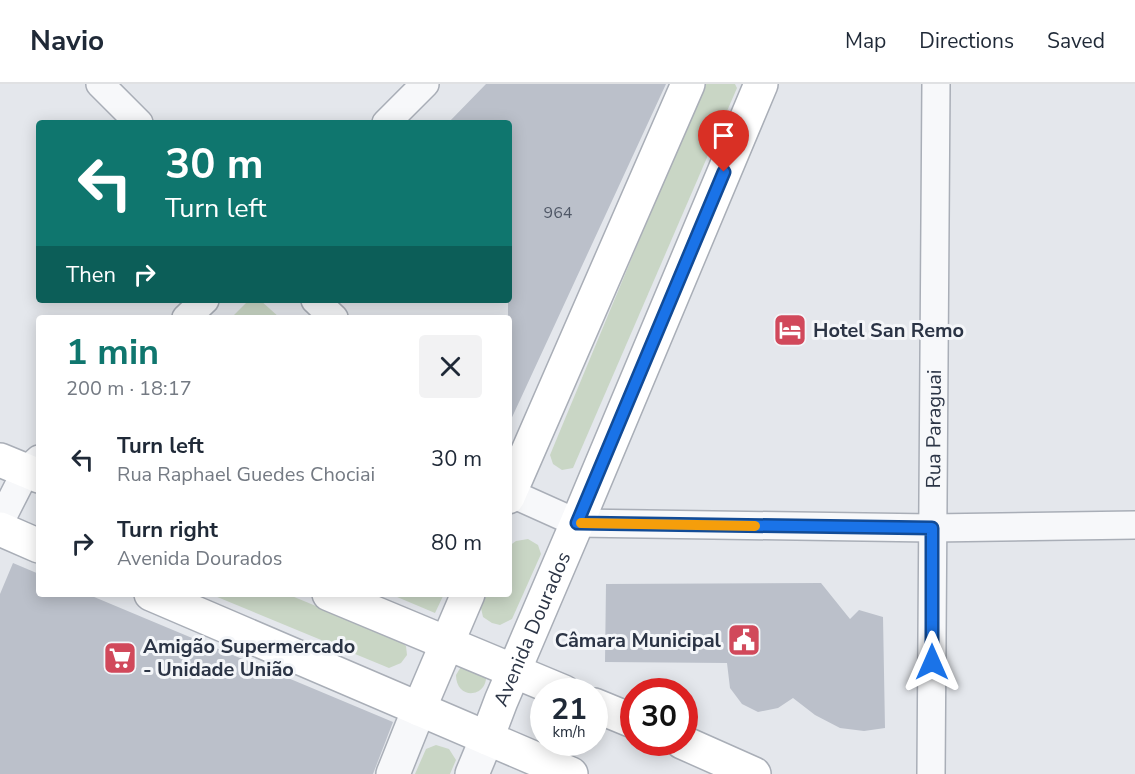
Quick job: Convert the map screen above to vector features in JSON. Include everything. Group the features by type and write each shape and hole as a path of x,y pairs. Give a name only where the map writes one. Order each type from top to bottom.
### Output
{"main road":[{"path":"512,487 688,84"},
{"name":"Avenida Dourados","path":"487,738 761,84"},
{"path":"0,530 36,545"},
{"path":"158,597 571,774"},
{"path":"336,597 532,678"},
{"path":"419,709 467,597"},
{"path":"698,749 754,774"}],"street":[{"path":"100,84 136,120"},
{"path":"389,120 425,84"},
{"name":"Rua Paraguai","path":"931,774 936,84"},
{"path":"189,315 202,303"},
{"path":"318,303 331,315"},
{"path":"0,522 26,466"},
{"path":"512,495 577,523 932,528 1135,525"},
{"path":"393,774 419,709"},
{"name":"Avenida Dourados","path":"472,774 487,738"}],"green space":[{"path":"704,84 735,84 737,88 573,468 562,470 553,464 550,455"},
{"path":"246,303 263,303 277,315 234,315"},
{"path":"528,539 538,545 541,554 512,619 500,625 483,617 481,608 486,597 512,597 512,544"},
{"path":"217,597 294,597 398,640 406,646 407,655 401,663 389,668"},
{"path":"397,597 443,597 435,613"},
{"path":"462,665 486,673 483,688 472,693 461,689 456,675"},
{"path":"436,745 449,749 456,760 450,774 415,774 426,749"}],"building":[{"path":"486,84 666,84 512,417 512,315 508,315 508,303 512,303 512,120 451,120"},
{"name":"Amigão Supermercado - Unidade União","path":"13,563 36,573 36,597 94,597 393,722 373,774 0,774 0,594"},
{"name":"Câmara Municipal","path":"821,583 850,619 859,610 883,617 885,728 864,731 840,728 815,715 793,698 778,708 758,712 742,704 730,688 727,663 605,662 606,584"}],"slow traffic":[{"path":"581,523 755,526"}],"place":[{"name":"Hotel San Remo","path":"790,330"},
{"name":"Câmara Municipal","path":"744,640"},
{"name":"Amigão Supermercado - Unidade União","path":"120,658"}],"route":[{"path":"724,172 577,523 932,528 932,662"}]}
